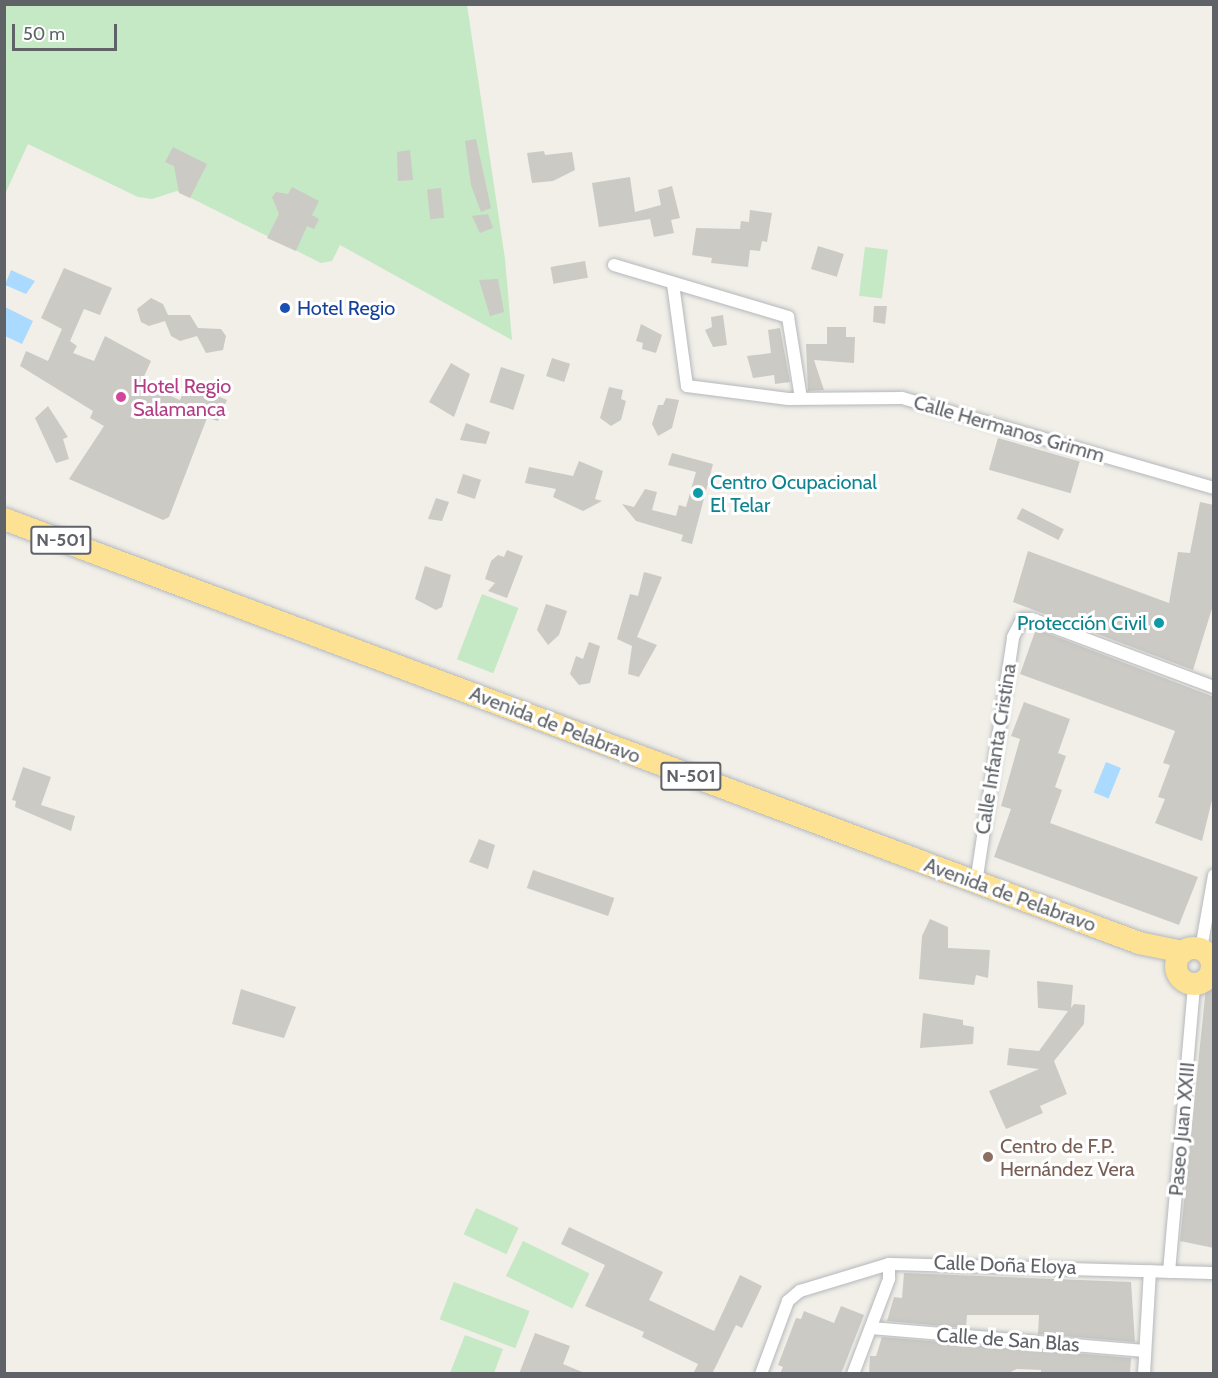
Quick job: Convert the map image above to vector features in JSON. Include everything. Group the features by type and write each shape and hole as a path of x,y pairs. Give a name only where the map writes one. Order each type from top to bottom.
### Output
{"highway":[{"name":"Avenida de Pelabravo","path":"4,519 1200,967"}],"street":[{"path":"614,265 788,317 801,398"},
{"name":"Calle Hermanos Grimm","path":"673,284 687,386 801,398 902,398 1214,488"},
{"name":"Calle Infanta Cristina","path":"976,883 1013,637 1022,619 1032,619 1214,687"},
{"name":"Paseo Juan XXIII","path":"1169,1272 1200,967 1214,875"},
{"path":"853,1374 889,1279 889,1264"},
{"name":"Calle Doña Eloya","path":"761,1374 788,1302 800,1291 889,1264 1214,1273"},
{"path":"1144,1374 1150,1271"},
{"name":"Calle de San Blas","path":"871,1328 1145,1351"}],"green space":[{"path":"5,5 467,5 505,259 512,340 340,245 332,261 321,263 177,191 152,199 138,197 28,144 5,194"},
{"path":"865,247 888,250 882,298 859,296"},
{"path":"482,594 518,608 493,673 457,659"},
{"path":"476,1208 519,1228 506,1254 464,1234"},
{"path":"523,1241 590,1273 572,1308 506,1276"},
{"path":"454,1282 530,1311 515,1348 440,1319"},
{"path":"465,1335 503,1349 494,1373 450,1373"}],"water":[{"path":"11,270 35,281 26,294 5,285"},
{"path":"5,307 33,321 22,344 5,336"},
{"path":"1106,762 1121,768 1108,799 1094,793"}],"building":[{"path":"476,139 491,208 481,212 471,185 465,141"},
{"path":"173,147 207,164 190,198 179,193 174,166 165,162"},
{"path":"410,150 413,180 398,181 397,152"},
{"path":"544,151 545,155 572,152 575,170 553,181 532,183 527,153"},
{"path":"630,177 635,212 661,205 658,190 672,186 680,218 671,220 674,233 654,237 650,219 599,227 592,183"},
{"path":"292,187 319,201 312,215 319,219 314,229 307,226 296,251 267,238 279,214 272,197 276,192 288,194"},
{"path":"441,188 444,218 430,219 427,189"},
{"path":"750,210 772,213 767,242 762,241 760,251 750,250 748,267 711,263 712,258 692,255 696,228 740,229 741,221 749,222"},
{"path":"488,214 493,228 480,233 472,216"},
{"path":"818,246 844,254 837,277 811,269"},
{"path":"585,261 588,278 553,284 551,267"},
{"name":"Hotel Regio Salamanca","path":"64,268 112,288 100,315 84,309 70,341 77,346 73,353 94,361 105,336 151,361 141,383 180,400 187,383 227,400 218,421 207,418 169,517 163,520 69,479 104,426 90,418 93,411 20,366 26,351 48,361 62,329 41,318"},
{"path":"498,279 504,312 490,316 479,280"},
{"path":"151,298 163,304 168,315 190,315 198,328 221,329 226,336 223,350 206,353 197,336 180,341 171,336 165,321 149,326 141,322 137,309"},
{"path":"874,306 887,306 885,324 873,322"},
{"path":"723,315 727,345 713,347 705,330 712,327 711,317"},
{"path":"641,324 662,335 656,353 642,349 643,343 636,341"},
{"path":"827,327 846,327 846,337 855,337 854,363 814,360 824,390 808,391 806,344 827,344"},
{"path":"780,328 790,382 775,384 774,375 753,378 747,356 771,353 768,330"},
{"path":"552,358 570,364 564,382 546,376"},
{"path":"451,363 470,374 454,417 429,402"},
{"path":"501,367 525,375 513,410 490,402"},
{"path":"609,387 623,390 621,399 626,401 621,420 611,426 600,418"},
{"path":"666,398 679,400 672,428 658,436 652,424 658,405 663,405"},
{"path":"48,406 68,437 63,439 69,459 56,463 35,418"},
{"path":"466,423 490,432 486,444 460,440"},
{"path":"998,438 1080,461 1071,493 989,470"},
{"name":"Centro Ocupacional El Telar","path":"672,453 713,464 692,544 681,541 683,535 636,521 622,504 634,507 645,489 657,492 652,510 676,516 679,505 686,507 696,472 668,465"},
{"path":"579,461 603,471 595,499 602,501 583,511 553,497 556,489 525,483 529,467 573,476"},
{"path":"463,474 481,480 475,499 457,493"},
{"path":"436,498 449,502 442,521 428,519"},
{"path":"1200,502 1214,505 1214,602 1193,670 1013,602 1028,551 1169,603 1178,552 1190,553"},
{"path":"1022,508 1064,529 1058,540 1017,519"},
{"path":"507,550 523,556 507,598 488,591 495,583 485,579 491,561 498,555 504,557"},
{"path":"425,566 451,575 442,607 436,610 415,599"},
{"path":"644,572 662,577 637,637 657,645 639,677 628,674 632,646 617,639 630,594 638,596"},
{"path":"546,604 567,611 559,635 548,645 537,630"},
{"path":"1036,629 1214,697 1214,792 1202,841 1155,823 1165,799 1158,797 1170,765 1163,763 1175,731 1020,674"},
{"path":"589,642 600,646 590,683 579,685 570,674 576,656 583,659"},
{"path":"1024,702 1070,719 1058,753 1066,756 1055,787 1062,790 1050,823 1198,877 1179,925 994,857 1011,809 1001,806 1020,739 1011,736"},
{"path":"23,767 51,777 41,805 75,816 71,831 15,807 16,801 12,800"},
{"path":"479,839 495,845 488,869 469,862"},
{"path":"533,870 614,898 608,916 527,888"},
{"path":"930,919 948,927 948,948 990,950 988,978 976,975 974,985 919,979 922,936"},
{"path":"1037,981 1073,985 1071,1008 1074,1004 1085,1005 1084,1024 1054,1061 1067,1094 1040,1106 1043,1113 1006,1129 989,1091 1039,1069 1007,1065 1009,1048 1039,1051 1068,1011 1038,1008"},
{"path":"1206,987 1214,988 1214,1248 1180,1241"},
{"path":"241,989 296,1007 284,1038 232,1024"},
{"path":"923,1013 963,1020 963,1025 974,1027 973,1044 920,1048"},
{"path":"569,1227 663,1272 649,1300 714,1331 740,1275 762,1286 742,1328 736,1325 712,1374 693,1374 698,1364 642,1337 644,1332 585,1306 605,1265 561,1244"},
{"path":"904,1273 1131,1282 1135,1342 1038,1334 1039,1315 967,1315 966,1328 887,1321 894,1297 902,1298"},
{"path":"841,1306 864,1315 841,1374 780,1374 783,1367 778,1365 796,1318 801,1319 804,1311 834,1323"},
{"path":"535,1333 570,1346 563,1364 587,1374 519,1374"},
{"path":"882,1337 1131,1358 1130,1374 1041,1374 1041,1370 1017,1369 1006,1374 869,1374 870,1356 876,1356"}],"place":[{"name":"Hotel Regio","path":"285,308"},
{"name":"Hotel Regio Salamanca","path":"121,397"},
{"name":"Centro Ocupacional El Telar","path":"698,493"},
{"name":"Protección Civil","path":"1159,623"},
{"name":"Centro de F.P. Hernández Vera","path":"988,1157"}]}
